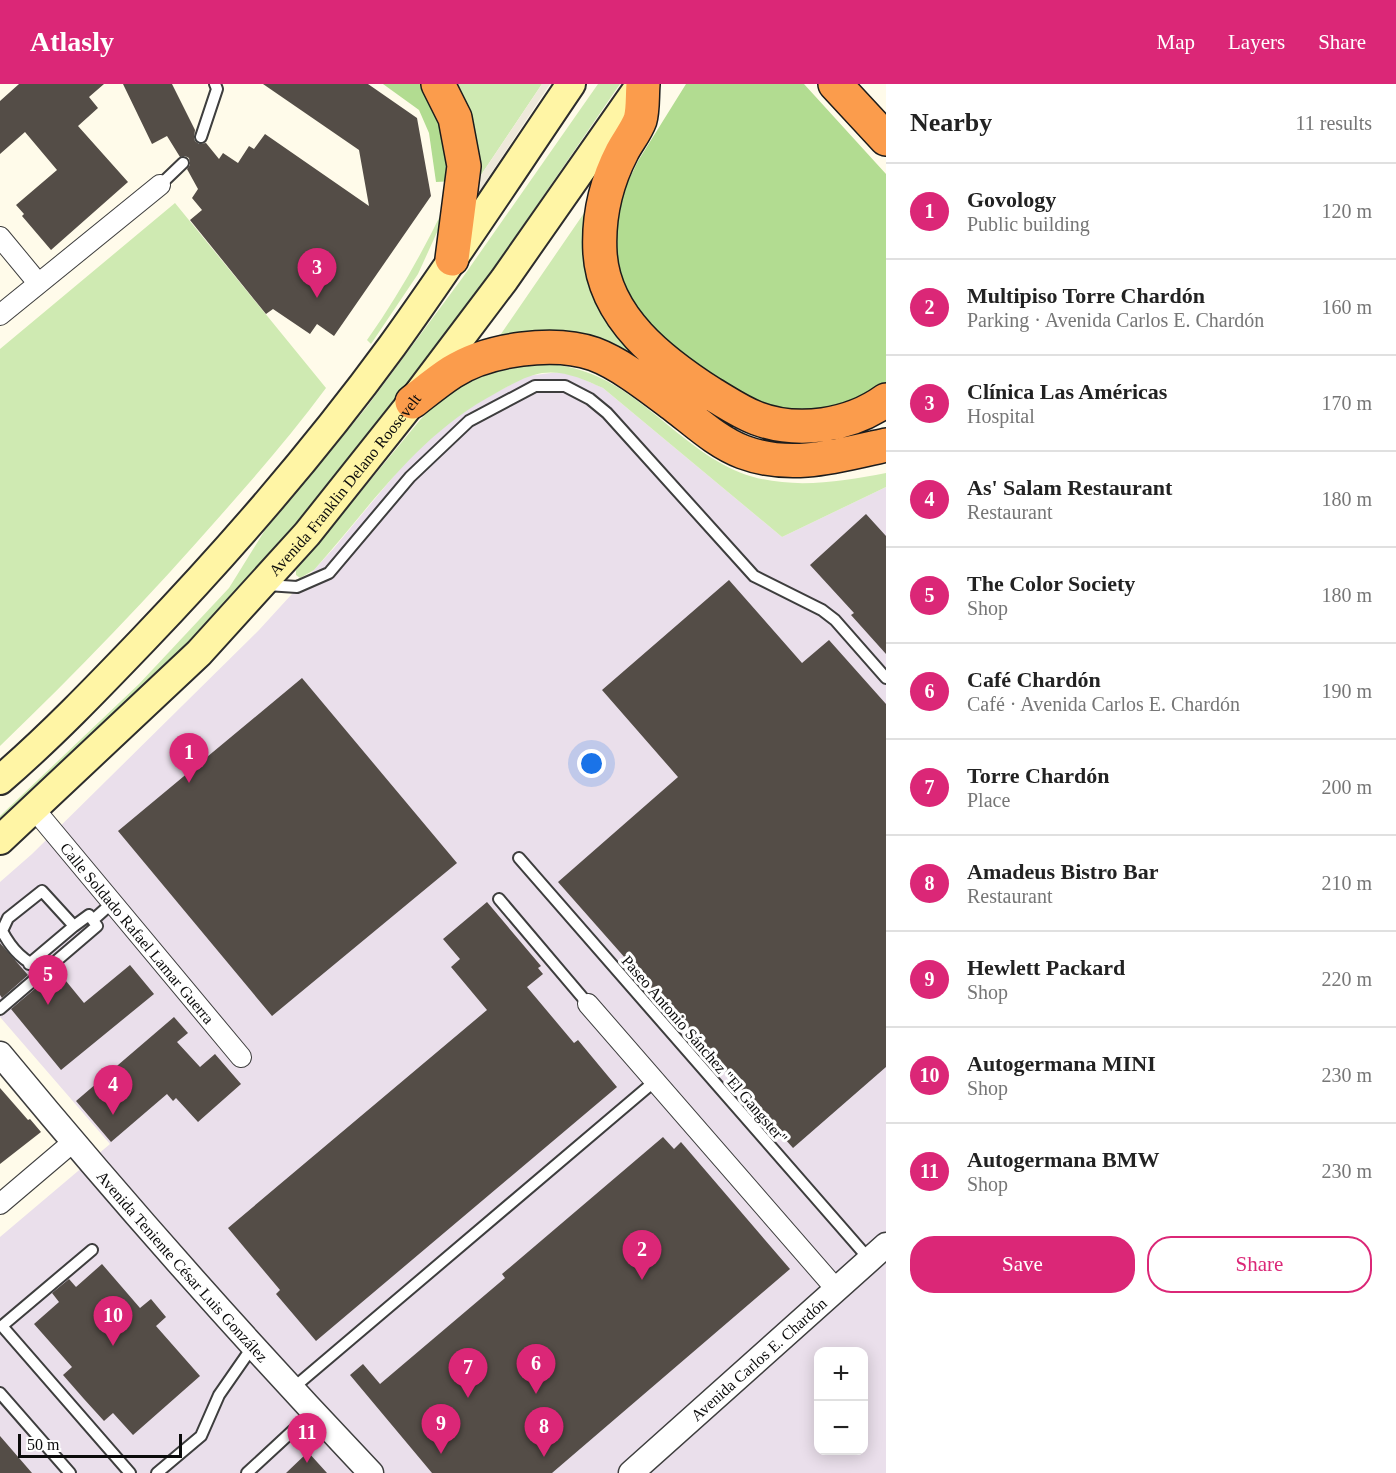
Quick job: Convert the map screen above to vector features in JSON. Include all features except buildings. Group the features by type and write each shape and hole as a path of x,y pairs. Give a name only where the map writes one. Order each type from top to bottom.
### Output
{"highway":[{"path":"438,84 455,118 464,166 452,259"},
{"path":"642,84 640,120 610,175 606,191 600,251 601,269 612,297 636,334 694,382 756,418 800,426 824,425 863,414 886,400"},
{"path":"834,84 886,139"},
{"path":"412,402 454,371 492,355 522,350 573,349 610,361 705,430 741,451 761,457 806,462 886,445"}],"main road":[{"path":"3,772 91,695 176,606 248,525 340,415 392,346 571,84"},
{"name":"Avenida Franklin Delano Roosevelt","path":"0,840 200,652 307,534 412,402 504,280 642,84"}],"street":[{"path":"0,315 160,185"},
{"path":"0,237 38,283"},
{"name":"Calle Soldado Rafael Lamar Guerra","path":"34,810 241,1057"},
{"path":"588,1004 836,1290"},
{"name":"Avenida Teniente César Luis González","path":"0,1054 73,1142 291,1389 371,1473"},
{"path":"0,1204 73,1142"},
{"name":"Avenida Carlos E. Chardón","path":"631,1473 878,1252"}],"lane":[{"path":"201,137 217,89 215,84"},
{"path":"160,185 183,163"},
{"path":"261,585 297,587 329,573 410,477 469,421 535,386 566,386 590,399 607,413 754,576 822,610 835,620 886,678"},
{"name":"Paseo Antonio Sánchez \"El Gangster\"","path":"519,858 878,1252"},
{"path":"44,970 29,964 11,947 2,931 8,918 42,891 74,926"},
{"path":"500,899 588,1004"},
{"path":"93,920 112,903"},
{"path":"0,1009 97,926 89,915 29,964"},
{"path":"291,1389 655,1081"},
{"path":"92,1250 2,1326 130,1473"},
{"path":"158,1473 201,1436 219,1395 254,1346"},
{"path":"0,1394 69,1473"},
{"path":"247,1473 313,1412"}],"shaded area":[{"path":"542,84 550,84 469,207 471,190"},
{"path":"559,372 576,376 603,388 782,537 886,487 886,1473 0,1473 0,1237 110,1144 0,1017 0,882 32,854 259,630 334,548 408,459 448,423 478,402 527,376"}],"green space":[{"path":"383,84 429,84 443,105 454,181 436,182 429,133 419,110"},
{"path":"451,84 542,84 471,190"},
{"path":"598,84 620,84 478,291 381,419 279,544 174,660 0,830 0,816 139,684 229,588 265,530 366,408 463,277"},
{"path":"686,84 804,84 886,174 886,382 860,398 827,410 786,414 754,403 669,348 635,308 614,266 610,219 638,161"},
{"path":"593,200 637,357 631,363 490,350"},
{"path":"175,203 326,388 261,469 168,574 0,746 0,349"},
{"path":"449,206 418,274 371,344 367,340 407,278 442,212"},
{"path":"549,364 575,368 619,388 696,447 737,471 778,482 800,483 843,480 886,473 886,487 782,537 603,388 566,374 542,373 496,393 442,429 397,473 314,570 300,578 296,575 296,570 420,420 435,406 464,385 479,378 512,369"}],"place":[{"name":"Clínica Las Américas","path":"317,298"},
{"name":"Govology","path":"189,783"},
{"name":"The Color Society","path":"48,1005"},
{"name":"As' Salam Restaurant","path":"113,1115"},
{"name":"Multipiso Torre Chardón","path":"642,1280"},
{"name":"Autogermana MINI","path":"113,1346"},
{"name":"Café Chardón","path":"536,1394"},
{"name":"Torre Chardón","path":"468,1398"},
{"name":"Hewlett Packard","path":"441,1454"},
{"name":"Amadeus Bistro Bar","path":"544,1457"},
{"name":"Autogermana BMW","path":"307,1463"}]}
